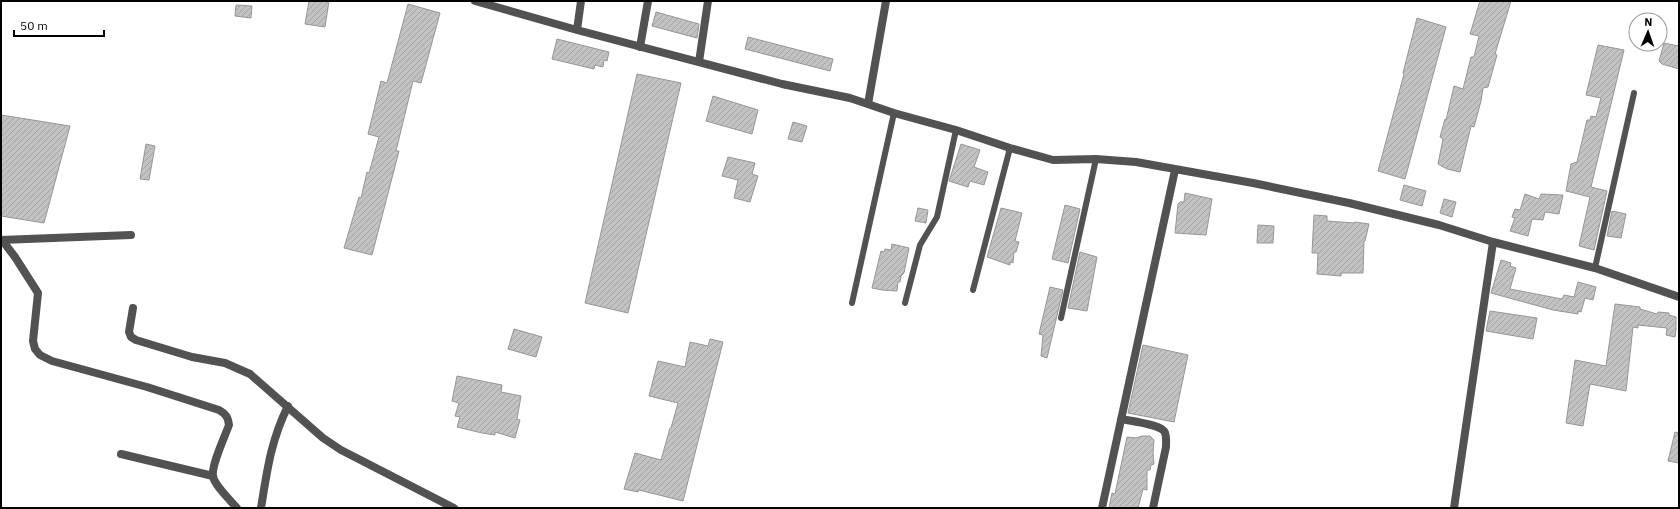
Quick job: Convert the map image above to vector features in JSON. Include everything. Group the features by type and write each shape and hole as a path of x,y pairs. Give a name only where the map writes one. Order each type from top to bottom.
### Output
{"street":[{"path":"475,1 577,30 782,84 850,98 894,113 956,130 1010,148 1053,160 1096,159 1136,162 1253,183 1349,203 1439,225 1493,242 1595,268 1679,297"},
{"path":"577,30 581,1"},
{"path":"640,47 648,1"},
{"path":"699,62 708,1"},
{"path":"868,104 886,1"},
{"path":"1102,508 1175,170"},
{"path":"2,240 132,235"},
{"path":"2,240 15,257 38,293 33,341 40,356 52,361 147,387 219,410 225,414 228,418 229,425 214,468 213,476 216,483 237,508"},
{"path":"1454,508 1493,242"},
{"path":"132,308 129,332 131,337 136,340 192,357 225,363 237,367 250,374 323,438 341,450 454,508"},
{"path":"261,508 268,462 278,425 288,406"},
{"path":"1121,419 1158,427 1164,431 1166,446 1153,508"},
{"path":"121,454 213,476"}],"lane":[{"path":"1595,268 1634,93"},
{"path":"852,303 894,113"},
{"path":"905,303 920,245 938,217 956,130"},
{"path":"973,290 1010,148"},
{"path":"1061,318 1096,159"}],"building":[{"path":"309,1 329,1 325,27 305,24"},
{"path":"1480,1 1511,1 1495,54 1497,55 1488,87 1483,88 1474,127 1471,126 1460,172 1447,169 1438,164 1443,139 1440,137 1445,119 1446,120 1454,86 1463,89 1471,57 1474,57 1479,36 1470,34"},
{"path":"408,4 440,13 421,83 413,81 396,151 399,151 372,255 344,248 359,197 361,198 367,172 369,173 379,137 368,134 381,81 387,83"},
{"path":"236,5 252,6 251,18 235,16"},
{"path":"656,12 699,24 697,38 652,26"},
{"path":"1417,18 1446,27 1405,179 1378,171 1404,74 1403,73"},
{"path":"748,37 833,59 830,71 745,49"},
{"path":"557,39 609,52 607,61 604,60 603,67 595,65 594,69 552,59"},
{"path":"1668,44 1679,46 1679,69 1662,64 1659,61 1662,52 1668,52"},
{"path":"1598,45 1624,50 1591,187 1607,191 1594,250 1579,246 1590,197 1566,191 1571,164 1577,162 1587,120 1590,120 1591,116 1596,117 1601,98 1586,95"},
{"path":"637,74 681,83 628,313 585,303"},
{"path":"713,96 758,110 752,134 706,121"},
{"path":"1,115 70,126 44,223 1,216"},
{"path":"793,122 807,126 802,142 788,139"},
{"path":"146,144 155,146 149,180 140,179"},
{"path":"961,144 980,150 974,167 988,172 984,185 970,181 968,187 949,181"},
{"path":"728,157 755,163 752,174 758,176 750,202 734,198 738,180 722,176"},
{"path":"1404,185 1426,191 1422,206 1400,200"},
{"path":"1185,193 1212,199 1206,235 1175,233 1178,204 1180,202 1184,202"},
{"path":"1525,194 1539,199 1541,194 1563,195 1559,214 1545,212 1543,220 1532,219 1528,236 1510,231 1515,218 1512,217 1515,209 1520,210"},
{"path":"1444,199 1456,202 1452,217 1440,213"},
{"path":"1065,205 1080,209 1068,263 1052,259"},
{"path":"918,208 928,210 926,223 915,221"},
{"path":"1001,208 1022,213 1015,241 1019,242 1016,252 1014,252 1013,263 1010,262 1010,265 987,257"},
{"path":"1612,211 1626,214 1621,238 1607,236"},
{"path":"1314,215 1327,216 1327,221 1369,224 1364,241 1363,273 1341,273 1341,276 1317,274 1318,253 1312,253"},
{"path":"1258,225 1274,226 1273,243 1257,243"},
{"path":"892,244 909,248 904,273 901,276 900,282 898,282 897,291 872,288 881,251 884,252 885,249 891,250"},
{"path":"1080,252 1097,257 1087,311 1068,308"},
{"path":"1501,260 1511,263 1510,266 1516,268 1510,289 1562,299 1564,295 1574,297 1578,282 1596,287 1593,300 1585,298 1581,312 1578,311 1578,314 1553,310 1491,293"},
{"path":"1050,287 1063,290 1047,358 1041,356 1043,335 1039,334"},
{"path":"1615,304 1640,307 1640,309 1657,314 1658,312 1669,313 1669,315 1676,317 1675,337 1666,335 1667,328 1638,325 1638,328 1633,327 1626,391 1590,384 1583,426 1566,423 1575,360 1606,366"},
{"path":"1490,311 1537,318 1533,339 1486,331"},
{"path":"514,329 542,337 536,357 508,349"},
{"path":"710,339 723,342 683,501 639,490 638,492 624,489 635,453 661,460 678,403 649,396 658,361 685,367 690,342 708,346"},
{"path":"1143,345 1188,355 1174,422 1128,413"},
{"path":"457,376 502,385 501,392 521,396 517,419 520,420 515,438 495,432 495,435 457,427 460,417 455,416 459,403 452,401"},
{"path":"1675,432 1679,433 1679,463 1668,461"},
{"path":"1150,436 1154,440 1154,464 1151,465 1150,470 1147,470 1147,490 1143,489 1138,508 1109,508 1112,493 1115,494 1127,437 1136,438"}]}
